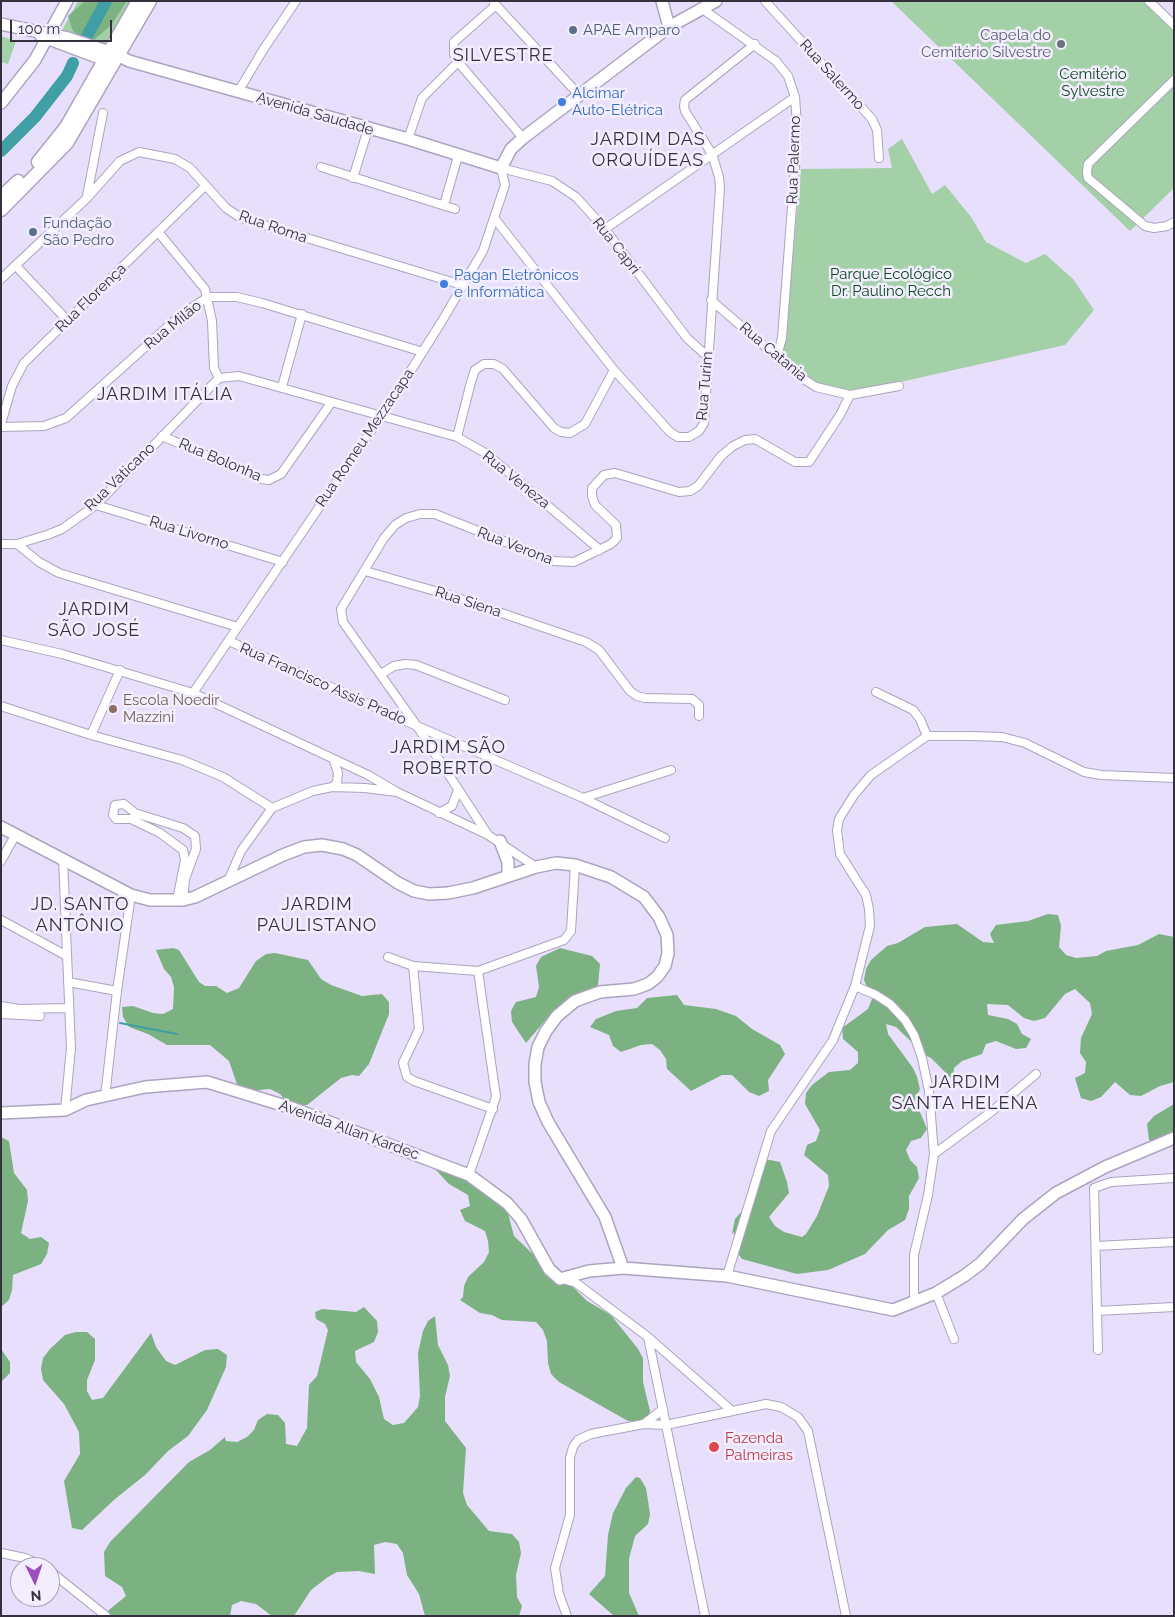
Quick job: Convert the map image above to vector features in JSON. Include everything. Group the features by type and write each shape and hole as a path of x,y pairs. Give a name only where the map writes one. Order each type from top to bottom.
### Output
{"main road":[{"path":"1,210 67,143 138,1"},
{"path":"1,198 55,143 110,57 150,1"}],"street":[{"path":"1,103 35,60 67,1"},
{"path":"238,92 296,1"},
{"path":"662,1 669,27"},
{"path":"501,168 511,149 523,138 669,27 716,1"},
{"name":"Rua Salermo","path":"765,1 872,119 877,130 880,158"},
{"path":"1149,1 1174,25"},
{"path":"523,138 458,62 454,54 454,42 494,3 580,96"},
{"name":"Rua Palermo","path":"701,8 755,44 776,62 788,76 795,97 798,125 782,338 777,356"},
{"path":"1,24 48,37"},
{"name":"Avenida Saudade","path":"48,37 110,57 408,139 501,168"},
{"name":"Rua Turim","path":"495,219 614,370 670,432 678,437 689,437 699,431 704,423 720,188 719,177 712,154 685,111 685,100 755,44"},
{"path":"408,139 422,98 458,62"},
{"path":"1174,80 1088,164 1087,173 1088,178 1145,226 1154,228 1167,226 1174,222"},
{"path":"605,230 795,97"},
{"path":"87,198 103,113"},
{"path":"353,178 368,129"},
{"name":"Rua Roma","path":"1,279 87,198 120,161 139,152 175,159 190,168 204,187 226,208 241,218 462,285"},
{"path":"444,205 458,156"},
{"path":"321,167 455,209"},
{"name":"Rua Romeu Mezzacapa","path":"193,693 283,562 422,352 483,251 505,185 501,168"},
{"name":"Rua Capri","path":"501,168 552,182 576,197 605,230 687,338 708,357"},
{"name":"Rua Florença","path":"1,425 17,374 24,363 204,187"},
{"path":"159,233 200,280 208,297 212,320 214,368 219,378"},
{"path":"16,266 67,320"},
{"name":"Rua Milão","path":"1,425 44,426 66,418 182,314 208,297 238,297 302,314 422,352"},
{"name":"Rua Catania","path":"711,300 799,376 816,387 850,395 899,386"},
{"path":"282,387 302,314"},
{"path":"457,437 475,370 484,364 494,364 503,369 554,428 561,432 570,432 585,424 614,370"},
{"name":"Rua Veneza","path":"219,378 239,376 457,437 487,454 600,550"},
{"name":"Rua Vaticano","path":"1,544 33,541 62,528 96,505 219,378"},
{"name":"Rua Verona","path":"381,674 343,622 341,609 366,571 384,538 395,525 406,518 420,514 435,514 561,563 574,562 611,544 617,538 616,525 595,505 592,496 592,488 604,475 614,474 678,492 690,491 698,486 721,456 733,446 745,440 754,439 795,462 809,462 840,415 850,395"},
{"name":"Rua Bolonha","path":"162,436 261,479 269,480 281,474 330,403"},
{"name":"Rua Livorno","path":"96,505 283,562"},
{"path":"17,544 39,562 59,573 238,627"},
{"name":"Rua Siena","path":"366,571 449,595 586,642 599,650 630,691 637,696 645,698 692,699 698,705 699,716"},
{"path":"1,640 120,670 193,693 368,775 397,792 500,841 536,867"},
{"name":"Rua Francisco Assis Prado","path":"229,641 583,798 665,838"},
{"path":"488,835 381,674 394,666 416,665 505,700"},
{"path":"90,736 120,670"},
{"path":"876,692 913,710 920,719 927,736"},
{"path":"1,706 90,736 182,760 222,777 272,808"},
{"path":"727,1276 771,1131 832,1040 855,986 870,926 869,908 866,895 840,854 836,840 839,819 854,795 871,775 927,736 1002,737 1025,744 1084,772 1101,775 1174,778"},
{"path":"332,788 337,783 338,773 334,760"},
{"path":"583,798 671,770"},
{"path":"364,788 368,784 368,775"},
{"path":"229,879 241,851 272,808 312,791 332,788 364,788 397,792"},
{"path":"439,813 452,806 458,790"},
{"path":"180,900 185,879 196,849 194,836 189,831 135,814 124,804 115,805 113,815 116,819 131,819 160,833 184,850 196,849"},
{"path":"1,827 131,895 150,900 180,900 209,891 229,879 304,847 322,846 343,849 357,855 398,883 429,894 448,893 473,888 536,867 556,863 575,865 611,877 644,897 660,917 667,936 668,953 665,966 657,977 648,984 634,989 600,992 575,1001 557,1016 546,1031 538,1047 535,1064 535,1082 539,1102 548,1122 605,1217 623,1268"},
{"path":"1,862 16,834"},
{"path":"500,841 508,862 508,876"},
{"path":"180,900 184,850"},
{"path":"1,1113 66,1110 71,1048 63,859"},
{"path":"388,957 414,966 478,972 568,936 575,865"},
{"path":"105,1097 117,991 131,895"},
{"path":"1,920 67,956"},
{"path":"414,966 419,1028 403,1063 407,1077 414,1082 493,1109"},
{"path":"469,1175 493,1109 496,1088 478,972"},
{"path":"68,982 117,991"},
{"path":"855,986 876,995 890,1004 905,1020 914,1035 929,1091 934,1154 928,1195 914,1255 914,1303"},
{"path":"1,1006 18,1009 68,1008"},
{"path":"1,1014 40,1016"},
{"path":"934,1154 991,1112 1036,1074"},
{"name":"Avenida Allan Kardec","path":"66,1110 86,1100 145,1087 206,1082 292,1108 469,1175 507,1203 521,1219 549,1269 560,1278"},
{"path":"560,1278 589,1271 623,1268 727,1276 774,1284 870,1307 892,1310 936,1293 980,1264 1038,1206 1086,1176 1174,1138"},
{"path":"1105,1167 1111,1182"},
{"path":"1086,1176 1094,1188 1098,1350"},
{"path":"1094,1188 1111,1182 1174,1178"},
{"path":"1096,1246 1174,1242"},
{"path":"560,1278 576,1283 648,1337 730,1410"},
{"path":"936,1293 954,1339"},
{"path":"1097,1311 1174,1307"},
{"path":"648,1337 705,1616"},
{"path":"567,1616 559,1594 554,1568 570,1515 570,1458 573,1447 578,1440 591,1434 644,1424 666,1425 730,1410 766,1404 781,1407 798,1417 808,1431 846,1616"},
{"path":"644,1424 663,1409"},
{"path":"1,1554 19,1557"},
{"path":"60,1579 106,1616"}],"green space":[{"path":"78,1 133,1 103,46 60,34"},
{"path":"85,1 127,1 111,25 91,43 73,31 68,16"},
{"name":"Cemitério Sylvestre","path":"891,1 1145,1 1174,30 1174,188 1130,231"},
{"path":"1,36 16,41 8,64 1,62"},
{"name":"Parque Ecológico Dr. Paulino Recch","path":"902,139 932,194 945,185 971,217 986,242 1026,263 1045,254 1073,279 1094,310 1065,345 856,392 826,388 804,377 781,356 785,337 801,169 892,168 888,149"},
{"path":"1048,914 1058,915 1061,926 1059,947 1066,955 1076,958 1097,956 1106,951 1138,945 1159,934 1174,937 1174,1082 1160,1086 1141,1096 1130,1095 1115,1082 1101,1097 1091,1101 1081,1098 1075,1078 1085,1073 1086,1062 1080,1053 1081,1038 1092,1014 1090,1003 1075,989 1065,994 1045,1018 1034,1021 1024,1018 1008,1005 987,1004 988,1015 1008,1019 1017,1024 1022,1034 1031,1039 1026,1048 1016,1049 996,1041 986,1044 982,1054 962,1061 954,1068 953,1080 896,1027 886,1024 888,1034 913,1068 917,1077 920,1089 915,1100 927,1129 921,1138 911,1141 906,1150 910,1160 917,1167 919,1178 909,1196 909,1209 905,1220 888,1230 865,1254 828,1270 797,1274 742,1259 736,1251 734,1232 732,1234 735,1219 742,1211 745,1212 758,1191 754,1181 754,1170 759,1161 770,1160 780,1162 787,1182 789,1193 769,1217 775,1226 784,1232 802,1237 806,1234 817,1216 829,1186 828,1175 804,1155 807,1145 816,1141 820,1130 805,1104 806,1093 812,1085 829,1072 850,1070 858,1063 858,1052 843,1039 842,1028 868,1009 872,999 864,980 866,969 871,960 887,946 898,943 925,927 957,924 983,942 994,943 990,934 996,925 1028,921"},
{"path":"173,948 179,950 199,982 205,986 216,986 227,993 239,988 256,961 266,954 275,953 308,960 321,979 331,985 362,996 382,994 389,1002 389,1014 369,1064 359,1076 352,1075 341,1078 307,1105 297,1105 287,1102 280,1094 270,1089 259,1090 249,1095 239,1090 229,1061 210,1045 167,1045 148,1034 129,1027 123,1017 122,1007 133,1006 153,1013 163,1014 173,1009 174,987 171,977 164,969 156,950"},
{"path":"560,948 592,956 600,964 598,985 590,992 553,1011 526,1043 512,1022 511,1011 516,1002 536,997 539,987 536,966 541,957"},
{"path":"677,995 684,1005 716,1009 736,1016 752,1029 780,1045 785,1054 768,1080 769,1091 759,1096 749,1092 732,1075 722,1075 691,1091 667,1069 666,1059 660,1050 652,1044 641,1045 621,1052 613,1046 609,1035 590,1027 596,1019 616,1011 637,1008 647,998"},
{"path":"1174,1104 1174,1145 1157,1147 1149,1140 1147,1124 1154,1116"},
{"path":"1,1137 9,1141 14,1173 27,1190 28,1201 21,1233 30,1239 41,1237 49,1243 47,1254 41,1264 13,1275 9,1300 1,1307"},
{"path":"434,1168 478,1181 506,1206 514,1236 537,1258 546,1276 566,1280 587,1301 611,1315 643,1358 643,1382 650,1411 649,1415 639,1421 628,1421 559,1382 551,1374 548,1363 547,1341 543,1330 536,1322 502,1320 492,1315 480,1313 460,1300 463,1297 464,1286 468,1277 484,1262 489,1252 488,1241 485,1231 465,1221 460,1210 470,1206 468,1195 449,1184"},
{"path":"364,1307 377,1321 378,1332 374,1342 355,1351 356,1362 370,1379 379,1397 384,1419 393,1425 404,1423 418,1407 420,1396 418,1353 423,1331 428,1321 435,1316 438,1345 448,1365 450,1376 445,1397 445,1421 466,1448 463,1493 467,1505 489,1531 512,1534 519,1542 521,1553 516,1575 517,1597 522,1606 519,1616 425,1616 419,1594 407,1575 403,1553 397,1544 385,1542 374,1545 375,1574 359,1571 337,1572 311,1590 294,1616 272,1616 256,1604 241,1601 232,1605 230,1616 106,1616 109,1610 126,1596 122,1587 105,1576 104,1552 110,1542 189,1462 210,1450 225,1437 226,1441 237,1442 247,1437 254,1430 258,1420 267,1414 278,1415 285,1423 286,1444 297,1446 307,1428 309,1385 317,1376 328,1330 325,1324 316,1319 315,1312 322,1309 356,1312"},
{"path":"87,1332 95,1339 95,1360 87,1380 87,1391 92,1400 103,1398 151,1333 156,1347 166,1361 175,1365 205,1350 218,1349 227,1355 226,1367 207,1410 188,1436 168,1451 145,1475 115,1499 82,1530 72,1528 64,1481 80,1454 79,1432 64,1404 43,1380 41,1369 43,1358 50,1349 65,1335"},
{"path":"1,1349 10,1362 10,1373 1,1382"},
{"path":"636,1477 640,1478 646,1488 650,1514 648,1524 635,1536 629,1559 629,1593 639,1616 614,1616 589,1594 605,1576 608,1535 613,1513 626,1488"}],"waterway":[{"path":"85,40 106,1"},
{"path":"1,151 35,117 67,76 73,63"},
{"path":"120,1023 177,1034"}],"place":[{"name":"APAE Amparo","path":"573,30"},
{"name":"Capela do Cemitério Silvestre","path":"1061,44"},
{"name":"Alcimar Auto-Elétrica","path":"562,102"},
{"name":"Fundação São Pedro","path":"33,232"},
{"name":"Pagan Eletrônicos e Informática","path":"444,284"},
{"name":"Escola Noedir Mazzini","path":"113,709"},
{"name":"Fazenda Palmeiras","path":"714,1447"}],"district":[{"name":"SILVESTRE","path":"503,56"},
{"name":"JARDIM DAS ORQUÍDEAS","path":"648,150"},
{"name":"JARDIM ITÁLIA","path":"165,395"},
{"name":"JARDIM SÃO JOSÉ","path":"94,620"},
{"name":"JARDIM SÃO ROBERTO","path":"448,758"},
{"name":"JD. SANTO ANTÔNIO","path":"80,915"},
{"name":"JARDIM PAULISTANO","path":"317,915"},
{"name":"JARDIM SANTA HELENA","path":"965,1093"}]}
